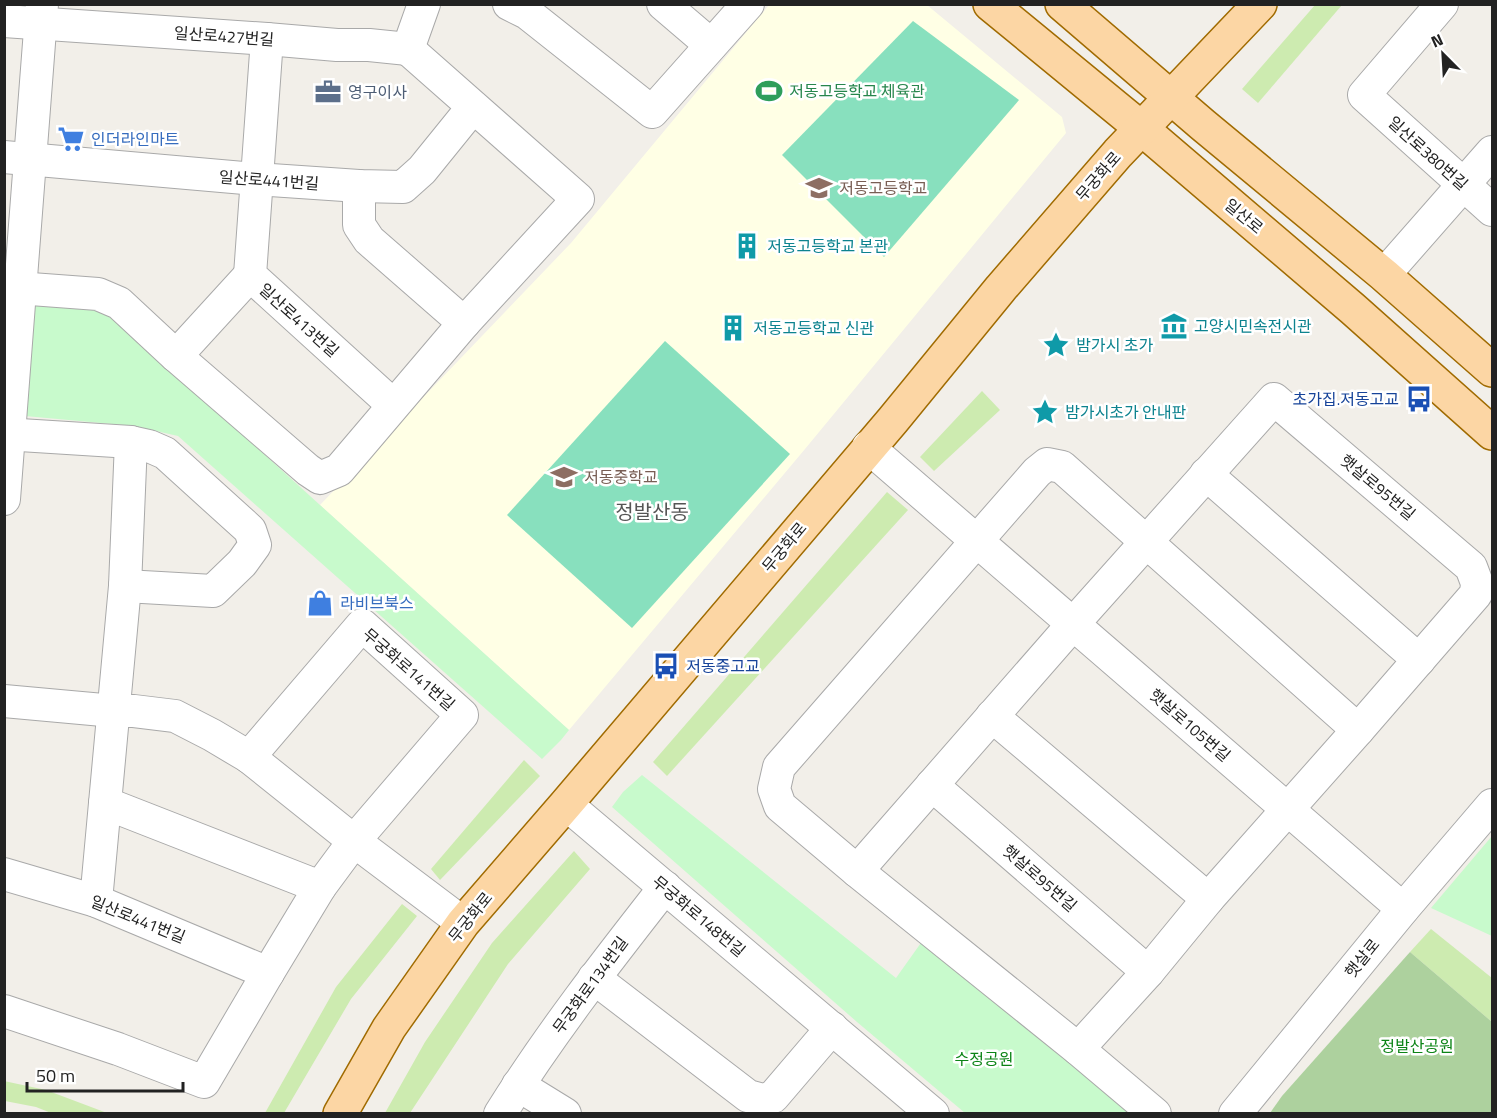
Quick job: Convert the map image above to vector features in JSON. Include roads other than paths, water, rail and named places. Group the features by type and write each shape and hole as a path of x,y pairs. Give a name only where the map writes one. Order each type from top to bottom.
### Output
{"main road":[{"name":"일산로","path":"990,4 1141,128 1353,309 1492,433"},
{"path":"1062,4 1384,275 1492,370"},
{"name":"무궁화로","path":"340,1113 389,1028 463,923 893,420 1001,288 1118,153 1257,5"}],"street":[{"path":"12,288 98,294 119,303 176,356 308,470 320,478 339,470 464,323 578,199 408,49 424,4"},
{"path":"509,4 527,13 652,112 748,4"},
{"path":"663,4 711,45"},
{"name":"일산로380번길","path":"1442,4 1364,95 1492,210"},
{"path":"4,21 41,14 17,159 4,499"},
{"name":"일산로427번길","path":"41,14 267,39 408,49"},
{"name":"일산로413번길","path":"267,39 250,275 393,405"},
{"name":"일산로441번길","path":"17,159 256,179 403,187 422,170 473,107"},
{"path":"1384,275 1492,152"},
{"path":"359,186 359,225 369,240 464,323"},
{"path":"176,356 250,275"},
{"name":"햇살로95번길","path":"857,871 1274,399 1471,567 1477,583 1476,594 1208,899 1148,972 1078,1049"},
{"path":"7,434 131,442 148,446 165,453 250,530 255,545 242,563 213,591 125,586"},
{"path":"96,901 125,586 131,442"},
{"name":"햇살로105번길","path":"868,447 1403,909"},
{"path":"1155,1113 780,806 774,789 779,767 1037,472 1047,464 1062,467 1358,730"},
{"path":"1206,474 1419,660"},
{"name":"무궁화로141번길","path":"4,1011 118,1049 204,1082 320,887 354,841 462,715 362,625 249,757"},
{"path":"4,701 175,716 249,757 354,841 463,923"},
{"path":"992,716 1208,899"},
{"name":"햇살로95번길","path":"932,785 1148,972"},
{"path":"105,803 320,887"},
{"name":"무궁화로148번길","path":"566,804 933,1113"},
{"name":"햇살로","path":"1234,1113 1492,805"},
{"name":"일산로441번길","path":"4,874 96,901 268,973"},
{"name":"무궁화로134번길","path":"500,1113 594,978 664,887"},
{"path":"594,978 748,1096 763,1100 773,1097 831,1028"},
{"path":"518,1085 565,1113"}],"place":[{"name":"저동고등학교 체육관","path":"769,91"},
{"name":"영구이사","path":"328,92"},
{"name":"인더라인마트","path":"71,139"},
{"name":"저동고등학교","path":"819,188"},
{"name":"저동고등학교 본관","path":"747,246"},
{"name":"고양시민속전시관","path":"1174,326"},
{"name":"저동고등학교 신관","path":"733,328"},
{"name":"밤가시 초가","path":"1056,345"},
{"name":"초가집.저동고교","path":"1419,399"},
{"name":"밤가시초가 안내판","path":"1045,412"},
{"name":"저동중학교","path":"564,477"},
{"name":"라비브북스","path":"320,603"},
{"name":"저동중고교","path":"666,666"}],"district":[{"name":"정발산동","path":"652,511"}],"park label":[{"name":"정발산공원","path":"1417,1046"},
{"name":"수정공원","path":"984,1059"}]}
